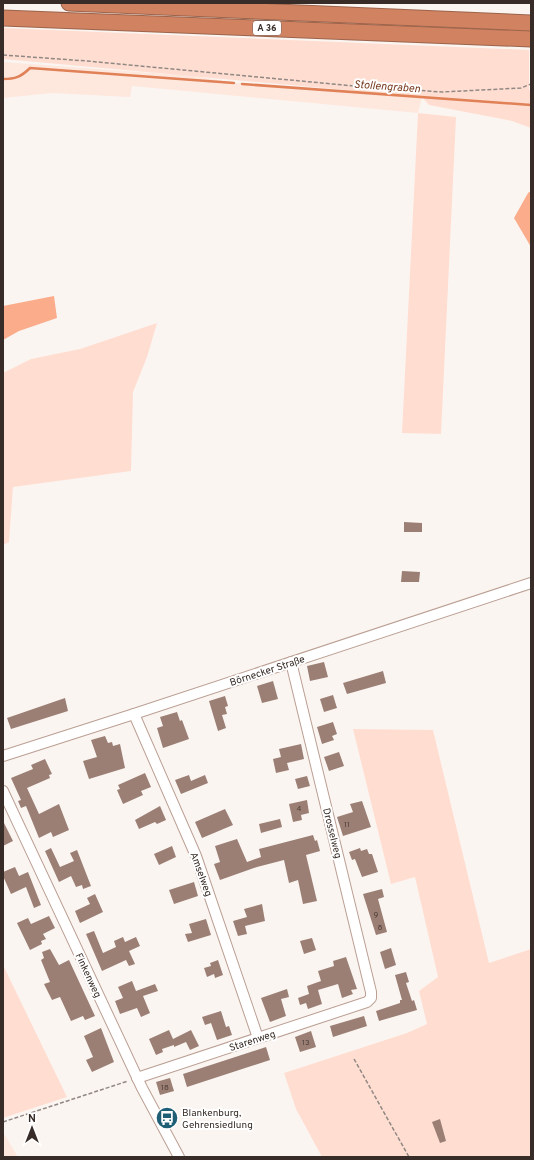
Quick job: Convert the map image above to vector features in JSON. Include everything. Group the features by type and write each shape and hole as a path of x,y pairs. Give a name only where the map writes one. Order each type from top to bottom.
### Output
{"highway":[{"name":"A 36","path":"69,3 531,24"},
{"name":"A 36","path":"3,18 531,39"}],"street":[{"name":"Börnecker Straße","path":"3,756 531,583"},
{"name":"Drosselweg","path":"291,662 371,992 371,998 367,1002"},
{"name":"Amselweg","path":"134,714 196,856 258,1038"},
{"name":"Finkenweg","path":"3,792 137,1078 179,1157"},
{"name":"Starenweg","path":"137,1078 367,1002"}],"path":[{"path":"3,55 88,61 354,86 442,92 520,88 531,84"},
{"path":"354,1059 409,1157"},
{"path":"3,1122 137,1078"}],"shaded area":[{"path":"3,28 529,50 531,128 512,121 429,105 422,97 3,59"},
{"path":"3,62 193,76 237,83 422,97 418,113 132,86 130,97 52,93 3,98"},
{"path":"418,113 456,117 441,434 402,433"},
{"path":"531,191 531,247 514,218 528,193"},
{"path":"54,296 57,318 19,331 3,340 3,306"},
{"path":"157,323 147,357 133,392 131,471 13,487 9,542 3,545 3,373 31,359 80,349"},
{"path":"353,729 433,730 489,963 531,949 531,1157 322,1157 296,1109 284,1073 407,1033 427,1024 419,991 438,977 415,877 391,884"},
{"path":"3,965 67,1097 3,1118"},
{"path":"3,1132 18,1157 3,1157"}],"building":[{"path":"404,522 422,523 422,532 404,532"},
{"path":"402,571 420,572 419,582 401,582"},
{"path":"324,662 328,677 310,681 307,666"},
{"path":"383,671 386,683 347,694 343,683"},
{"path":"273,681 278,699 262,703 257,686"},
{"path":"333,695 337,708 324,712 320,699"},
{"path":"225,696 228,706 225,707 227,714 222,715 226,728 218,731 209,701"},
{"path":"65,698 68,711 11,729 7,718"},
{"path":"177,712 180,721 182,720 189,739 163,748 157,728 163,726 160,717"},
{"path":"333,722 337,734 332,736 334,740 322,744 317,727"},
{"path":"105,736 108,743 112,742 113,746 120,744 125,768 89,779 83,761 97,757 91,740"},
{"path":"301,744 304,759 287,763 289,770 276,773 273,759 281,757 279,749"},
{"path":"339,752 344,766 329,771 324,757"},
{"path":"45,759 52,774 49,775 50,778 27,788 39,814 59,804 69,830 53,837 51,832 39,838 26,806 21,808 18,801 21,800 11,778 33,769 31,765"},
{"path":"145,773 151,787 141,791 143,795 123,804 117,790 120,789 118,785"},
{"path":"189,775 191,781 205,775 208,783 181,794 175,780"},
{"path":"307,776 310,786 298,789 295,779"},
{"path":"307,800 309,813 301,815 302,820 293,822 289,804"},
{"path":"362,801 371,827 343,836 337,817 353,812 350,804"},
{"path":"160,806 166,820 157,824 155,822 139,829 135,820"},
{"path":"225,809 233,825 202,838 195,822"},
{"path":"280,819 282,827 261,833 259,824"},
{"path":"3,821 13,841 3,846"},
{"path":"313,835 315,841 317,840 320,851 306,855 317,901 303,904 298,880 289,883 284,860 257,867 220,880 214,864 220,862 215,846 237,839 247,862 261,857 259,849"},
{"path":"172,846 176,857 159,865 154,854"},
{"path":"51,848 60,867 74,861 70,853 77,850 91,886 83,889 82,885 76,887 71,876 59,882 45,851"},
{"path":"360,848 361,851 367,849 369,854 372,854 378,872 362,877 355,859 352,860 349,852"},
{"path":"15,867 19,876 28,872 41,905 34,908 26,887 11,894 3,876 3,872"},
{"path":"194,882 198,896 174,904 169,890"},
{"path":"382,889 384,897 378,899 387,932 376,935 363,894"},
{"path":"95,894 103,912 80,923 75,911 90,904 87,898"},
{"path":"262,904 265,921 245,926 247,934 238,936 233,921 247,917 244,909"},
{"path":"49,916 55,928 43,934 46,939 41,941 42,944 30,950 17,923 28,918 31,924"},
{"path":"206,919 211,935 188,942 185,934 192,933 189,924"},
{"path":"94,931 103,953 116,947 114,941 123,937 125,942 136,937 140,946 129,951 135,964 129,966 126,960 102,971 86,934"},
{"path":"312,938 316,950 304,954 300,941"},
{"path":"391,948 396,965 385,969 380,952"},
{"path":"50,949 59,965 69,960 95,1016 85,1020 83,1016 71,1021 60,997 52,1000 44,984 50,982 41,960 44,958 42,952"},
{"path":"346,957 357,989 351,990 353,994 342,998 338,984 318,990 322,1004 308,1009 306,1003 300,1005 298,998 309,994 307,986 321,981 318,971 334,966 333,961"},
{"path":"218,960 223,975 215,978 214,974 207,977 204,968 211,966 210,963"},
{"path":"406,972 409,982 406,983 412,1001 414,1000 417,1010 379,1021 376,1011 400,1003 400,1000 402,1000 395,975"},
{"path":"132,981 136,991 155,984 158,991 143,996 150,1013 141,1017 137,1008 120,1014 115,1001 123,998 118,987"},
{"path":"287,989 289,997 281,999 286,1016 270,1022 261,998"},
{"path":"221,1011 226,1027 229,1026 232,1035 217,1040 211,1023 205,1025 202,1017"},
{"path":"364,1016 367,1026 333,1037 330,1026"},
{"path":"101,1028 114,1062 92,1072 86,1060 93,1057 84,1036"},
{"path":"169,1030 173,1039 191,1030 199,1046 190,1050 186,1042 174,1047 174,1045 162,1049 163,1052 156,1055 149,1039"},
{"path":"311,1031 316,1047 300,1052 295,1037"},
{"path":"266,1047 270,1060 187,1087 183,1074"},
{"path":"170,1078 174,1091 160,1095 156,1082"},
{"path":"440,1119 446,1141 440,1143 432,1122"}],"waterway":[{"name":"Stollengraben","path":"3,79 18,77 30,68 234,83"},
{"name":"Stollengraben","path":"242,84 531,105"}],"place":[{"name":"Blankenburg, Gehrensiedlung","path":"167,1118"}]}
